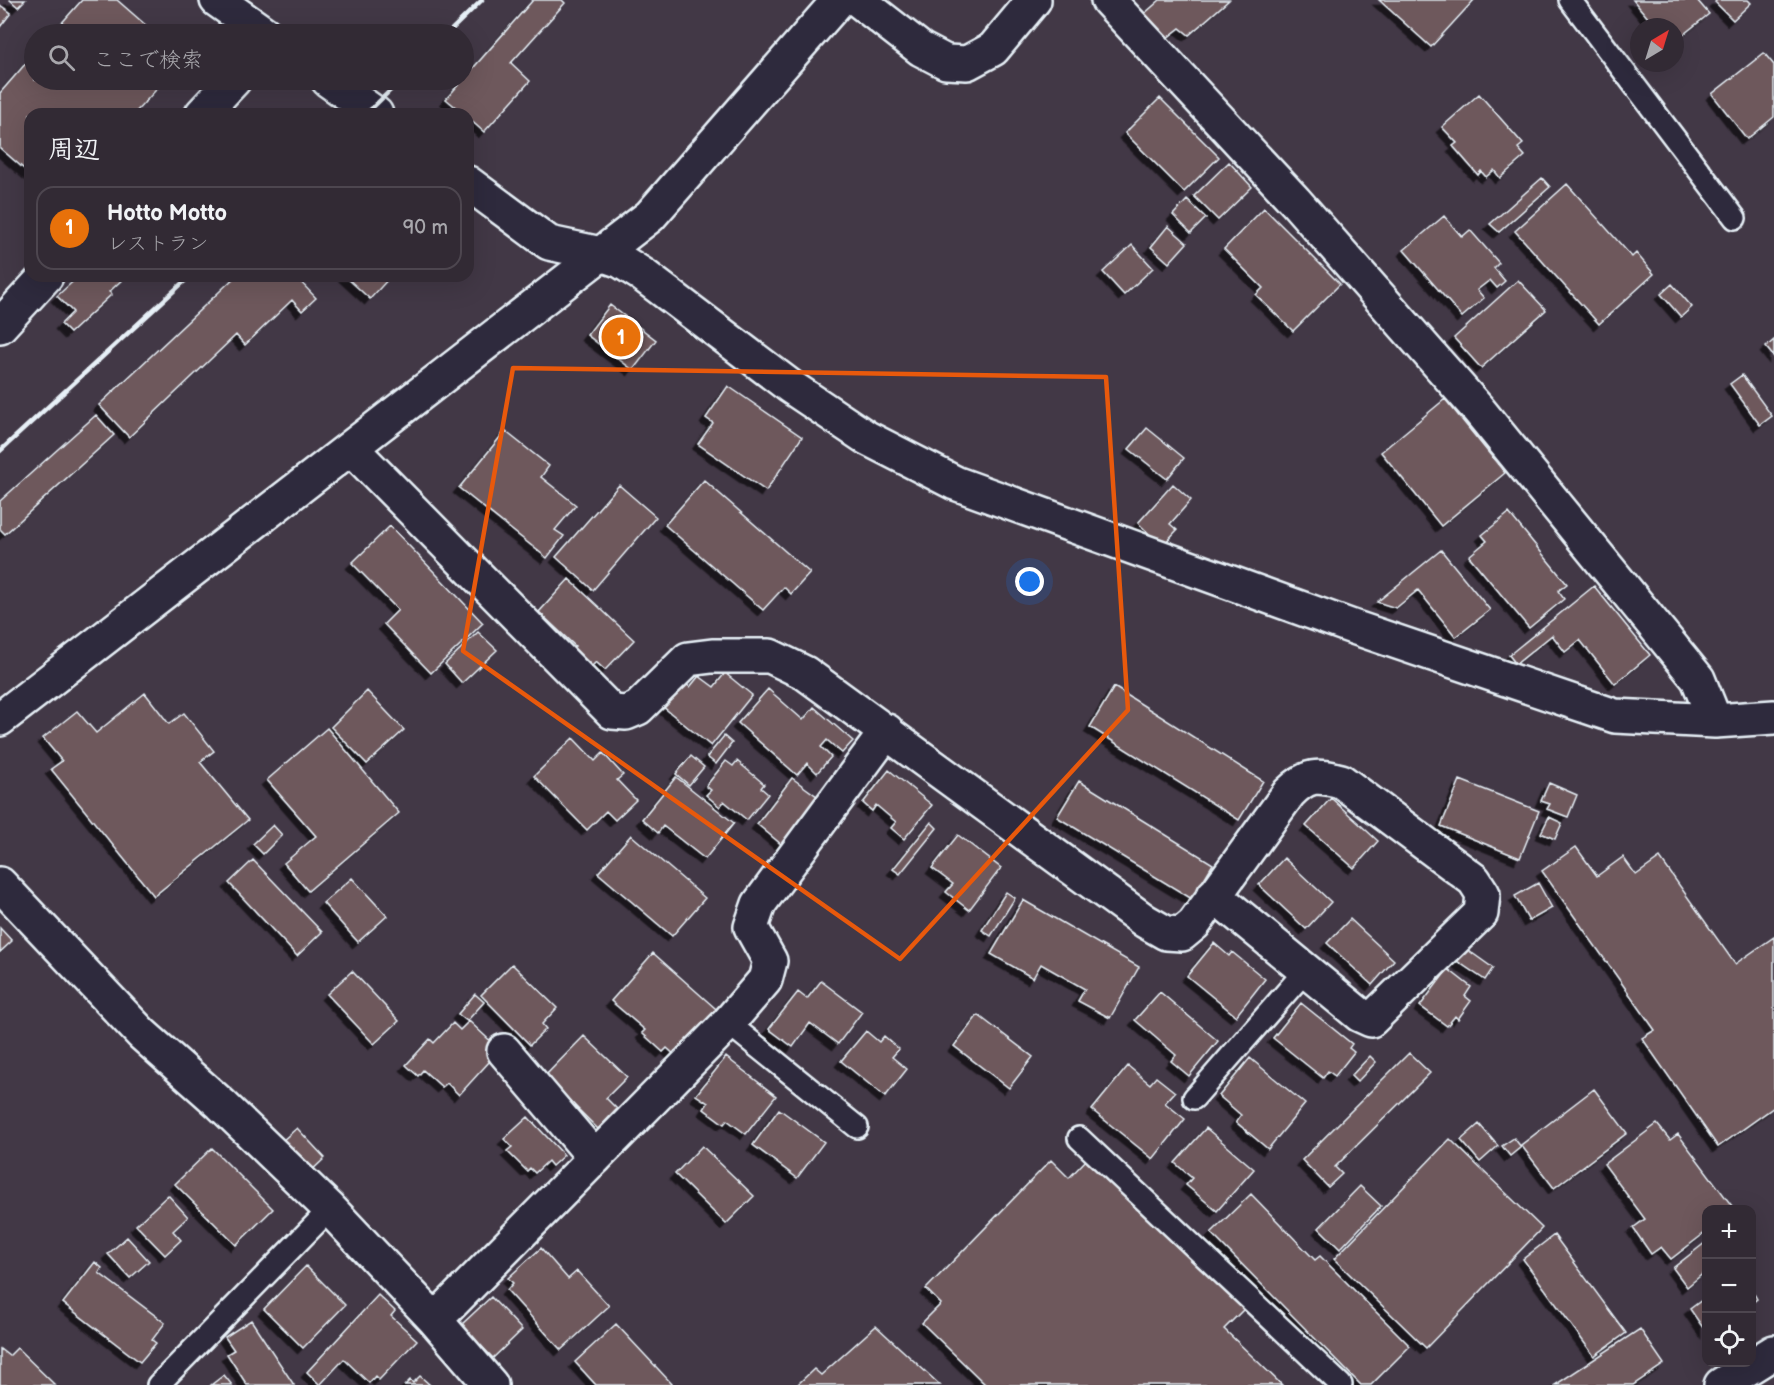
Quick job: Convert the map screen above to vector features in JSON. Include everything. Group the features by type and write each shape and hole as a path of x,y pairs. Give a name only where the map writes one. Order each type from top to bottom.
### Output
{"street":[{"path":"219,0 251,24"},
{"path":"0,719 650,216 839,0"},
{"path":"858,0 921,49 946,62 967,63 993,49 1034,0"},
{"path":"1108,0 1295,201 1478,409 1698,679 1715,721"},
{"path":"208,108 225,90"},
{"path":"342,90 368,108"},
{"path":"474,187 549,243 601,254 621,261 643,275 791,387 867,438 955,483 1350,626 1615,716 1715,721 1774,717"},
{"path":"0,326 40,282"},
{"path":"351,448 612,712 626,713 638,708 688,659 712,656 770,656 805,673 1136,914 1166,933 1182,934 1194,924 1214,896 1289,793 1300,782 1318,775 1341,781 1474,880 1483,894 1480,913 1371,1020 1360,1015 1214,896"},
{"path":"435,1320 728,1023 765,980 770,961 751,927 759,904 887,731"},
{"path":"0,884 142,1034 221,1104 330,1209 435,1320 491,1385"},
{"path":"504,1052 595,1158"},
{"path":"1721,1385 1774,1352"}],"lane":[{"path":"1570,0 1735,218"},
{"path":"1194,1098 1306,970"},
{"path":"728,1023 857,1127"},
{"path":"1079,1138 1341,1385"},
{"path":"158,1385 330,1209"}],"highlighted area":[{"path":"513,368 1106,377 1128,710 900,959 463,651"}],"building":[{"path":"10,0 25,0 18,7"},
{"path":"82,0 117,0 145,24 61,24"},
{"path":"533,0 562,0 565,3 511,63 530,81 484,132 474,123 474,108 457,108 446,99 454,90 474,90 474,67"},
{"path":"1160,0 1229,0 1189,35 1180,28 1167,38 1144,14"},
{"path":"1379,0 1474,0 1431,47"},
{"path":"1633,0 1697,0 1709,14 1684,34 1684,18 1648,18"},
{"path":"1717,0 1748,0 1751,3 1733,20 1715,2"},
{"path":"0,5 11,13 0,27"},
{"path":"1764,53 1774,65 1774,117 1747,139 1712,94"},
{"path":"24,65 24,90 156,90 139,108 24,108 24,169 0,148 0,93"},
{"path":"1479,94 1523,144 1518,148 1525,156 1500,178 1494,170 1486,177 1481,171 1478,175 1453,146 1457,143 1442,127"},
{"path":"1160,98 1219,157 1184,192 1125,133"},
{"path":"1229,162 1252,187 1218,220 1194,196"},
{"path":"1542,178 1550,187 1499,232 1490,224"},
{"path":"1567,184 1632,257 1636,253 1654,274 1599,324 1515,231"},
{"path":"1187,200 1206,218 1191,233 1173,215"},
{"path":"1264,208 1340,284 1293,331 1256,295 1263,288 1224,249"},
{"path":"1444,216 1462,237 1470,230 1499,263 1494,268 1505,281 1497,288 1490,280 1477,290 1484,298 1462,317 1404,250"},
{"path":"1168,226 1187,243 1169,263 1151,247"},
{"path":"1132,245 1153,268 1124,295 1103,272"},
{"path":"1518,280 1546,310 1481,368 1454,338"},
{"path":"72,282 120,282 109,292 112,294 70,333 61,324 73,312 57,296"},
{"path":"230,282 301,282 316,298 302,311 292,300 245,345 236,335 129,437 99,405"},
{"path":"352,282 386,282 370,299"},
{"path":"1672,284 1692,307 1681,317 1661,294"},
{"path":"610,305 656,340 633,370 587,335"},
{"path":"1774,340 1774,357 1766,347"},
{"path":"1742,375 1772,416 1760,425 1730,384"},
{"path":"728,386 802,437 766,491 698,444 713,423 706,418"},
{"path":"1445,399 1505,473 1441,526 1381,452"},
{"path":"96,415 114,435 5,534 0,529 0,501"},
{"path":"1147,428 1184,458 1167,479 1129,449"},
{"path":"505,431 549,466 541,477 576,505 555,530 564,536 547,558 459,488"},
{"path":"704,480 810,573 791,594 784,587 763,610 665,525"},
{"path":"1173,484 1191,500 1170,524 1177,530 1162,546 1138,523"},
{"path":"619,485 656,517 593,590 556,557"},
{"path":"1509,513 1567,584 1558,591 1564,599 1529,628 1469,556 1487,541 1482,535"},
{"path":"390,526 483,623 431,673 384,624 398,610 352,563"},
{"path":"1441,550 1490,610 1456,637 1418,590 1396,608 1377,602"},
{"path":"569,579 634,640 605,670 596,662 588,670 569,652 575,646 539,612"},
{"path":"1594,586 1650,655 1615,684 1580,640 1565,652 1552,635 1516,664 1509,655"},
{"path":"478,632 497,650 462,683 445,664"},
{"path":"725,673 752,695 711,746 662,706 682,681 690,687 699,676 714,687"},
{"path":"1114,687 1263,781 1239,820 1090,727"},
{"path":"768,689 803,720 814,707 853,741 842,753 827,740 821,747 831,757 817,773 807,763 797,775 738,723"},
{"path":"367,691 404,730 367,764 331,727"},
{"path":"145,693 169,724 184,713 214,751 200,762 248,820 154,896 51,769 62,761 43,738 77,711 96,733"},
{"path":"327,728 399,813 308,891 284,863 316,836 267,780"},
{"path":"724,736 732,743 716,764 707,757"},
{"path":"573,738 595,761 603,753 623,775 617,780 636,800 615,820 606,811 587,830 534,776"},
{"path":"691,756 704,767 689,785 676,774"},
{"path":"726,761 733,766 737,761 764,784 761,788 768,794 747,820 724,801 720,807 706,795 711,790 706,786"},
{"path":"889,770 932,805 904,839 891,828 896,822 876,805 872,811 863,803"},
{"path":"676,777 734,823 705,859 663,826 658,833 642,819"},
{"path":"792,778 825,802 788,850 757,824"},
{"path":"1460,780 1539,811 1520,858 1441,826"},
{"path":"1079,781 1213,864 1192,899 1057,817"},
{"path":"1549,783 1577,795 1568,817 1547,809 1550,804 1541,801"},
{"path":"1331,798 1378,841 1354,868 1306,826"},
{"path":"1549,817 1562,823 1555,839 1541,833"},
{"path":"931,822 937,828 900,874 893,869"},
{"path":"273,825 282,835 263,854 253,844"},
{"path":"631,835 705,898 672,936 598,873"},
{"path":"958,835 1001,868 969,910 946,892 953,884 932,868"},
{"path":"1576,847 1597,876 1623,857 1636,875 1660,858 1735,964 1774,937 1774,1107 1718,1147 1642,1038 1655,1030 1542,871"},
{"path":"1284,858 1331,902 1306,929 1259,885"},
{"path":"253,860 322,932 297,956 229,883"},
{"path":"352,878 387,916 358,942 323,903"},
{"path":"1538,883 1552,908 1529,921 1515,896"},
{"path":"1006,892 1015,898 991,936 982,930"},
{"path":"1023,900 1139,967 1110,1018 1078,1001 1085,989 1041,964 1033,978 991,954"},
{"path":"1350,919 1394,960 1372,985 1327,943"},
{"path":"0,928 12,941 0,952"},
{"path":"1214,943 1229,956 1232,952 1265,979 1236,1016 1187,976"},
{"path":"1465,948 1493,968 1485,980 1457,961"},
{"path":"653,953 724,1016 683,1062 667,1048 663,1052 642,1033 645,1030 611,1001"},
{"path":"512,964 557,1008 542,1024 546,1029 530,1045 481,995"},
{"path":"1448,969 1471,987 1465,996 1471,1001 1458,1019 1455,1016 1447,1026 1420,1006"},
{"path":"352,971 399,1021 374,1044 327,994"},
{"path":"821,981 862,1012 838,1044 810,1023 793,1047 769,1029 798,992 807,999"},
{"path":"1160,992 1218,1041 1189,1076 1171,1061 1176,1055 1135,1020"},
{"path":"475,994 484,1002 467,1021 458,1014"},
{"path":"1301,1003 1352,1044 1349,1048 1354,1052 1335,1076 1328,1071 1323,1078 1273,1038"},
{"path":"978,1015 1033,1057 1009,1088 954,1046"},
{"path":"469,1021 500,1050 459,1095 447,1083 442,1087 423,1070 418,1076 406,1065 430,1039 434,1043 453,1023 460,1030"},
{"path":"866,1031 879,1042 884,1036 899,1049 892,1057 907,1069 885,1097 841,1061"},
{"path":"584,1036 627,1077 606,1098 617,1109 598,1129 545,1076"},
{"path":"1409,1053 1430,1073 1335,1167 1342,1174 1328,1187 1302,1160"},
{"path":"1370,1056 1376,1062 1357,1082 1351,1076"},
{"path":"726,1057 776,1096 746,1134 727,1120 724,1124 704,1109 708,1103 696,1095"},
{"path":"1250,1058 1305,1104 1268,1149 1236,1122 1241,1115 1219,1096"},
{"path":"1128,1066 1150,1084 1156,1077 1175,1092 1165,1103 1185,1119 1153,1159 1092,1110"},
{"path":"1594,1089 1627,1133 1554,1188 1521,1145"},
{"path":"779,1109 824,1142 797,1178 753,1145"},
{"path":"528,1117 564,1155 552,1166 548,1161 535,1173 530,1168 527,1171 507,1151 512,1147 504,1139"},
{"path":"1479,1124 1498,1146 1480,1162 1461,1140"},
{"path":"1657,1124 1670,1140 1678,1134 1731,1205 1702,1205 1702,1235 1671,1259 1661,1247 1651,1254 1633,1228 1645,1219 1604,1164"},
{"path":"297,1128 325,1158 310,1172 282,1141"},
{"path":"1206,1128 1254,1169 1217,1211 1186,1185 1192,1178 1175,1163"},
{"path":"1514,1138 1521,1147 1510,1156 1502,1146"},
{"path":"1450,1139 1542,1228 1426,1348 1334,1259"},
{"path":"702,1146 754,1196 726,1224 675,1174"},
{"path":"212,1148 273,1209 236,1245 175,1184"},
{"path":"1088,1158 1244,1309 1224,1329 1282,1385 986,1385 922,1323 941,1304 926,1289 1051,1160 1069,1178"},
{"path":"1360,1186 1381,1206 1340,1249 1319,1228"},
{"path":"1251,1194 1315,1260 1320,1256 1410,1346 1371,1385 1361,1385 1211,1233"},
{"path":"168,1195 188,1217 173,1231 181,1240 165,1255 136,1225"},
{"path":"1554,1235 1626,1333 1594,1356 1523,1259"},
{"path":"127,1237 149,1261 130,1278 108,1254"},
{"path":"1702,1245 1702,1274 1687,1287 1673,1268"},
{"path":"541,1248 568,1279 577,1271 609,1306 561,1350 507,1290 513,1283 508,1278"},
{"path":"95,1262 102,1268 99,1273 165,1323 152,1340 156,1343 140,1362 63,1303"},
{"path":"306,1266 345,1305 303,1348 264,1309"},
{"path":"378,1295 395,1311 391,1316 417,1340 379,1380 375,1376 369,1383 344,1359 320,1385 307,1372"},
{"path":"491,1297 522,1330 493,1358 461,1325"},
{"path":"1702,1300 1702,1326 1690,1309"},
{"path":"251,1320 294,1385 247,1385 227,1354 234,1350 225,1337"},
{"path":"616,1324 673,1385 596,1385 575,1362"},
{"path":"876,1326 940,1385 797,1385 814,1369 821,1375"},
{"path":"1640,1329 1664,1364 1633,1385 1555,1385"},
{"path":"17,1348 55,1385 0,1385 0,1349 9,1356"},
{"path":"224,1375 232,1385 211,1385"},
{"path":"420,1376 430,1385 405,1385 410,1380 413,1383"}],"railway":[{"path":"457,24 482,0"},
{"path":"372,108 391,90"},
{"path":"0,451 183,282"}],"place":[{"name":"Hotto Motto","path":"621,337"}]}
